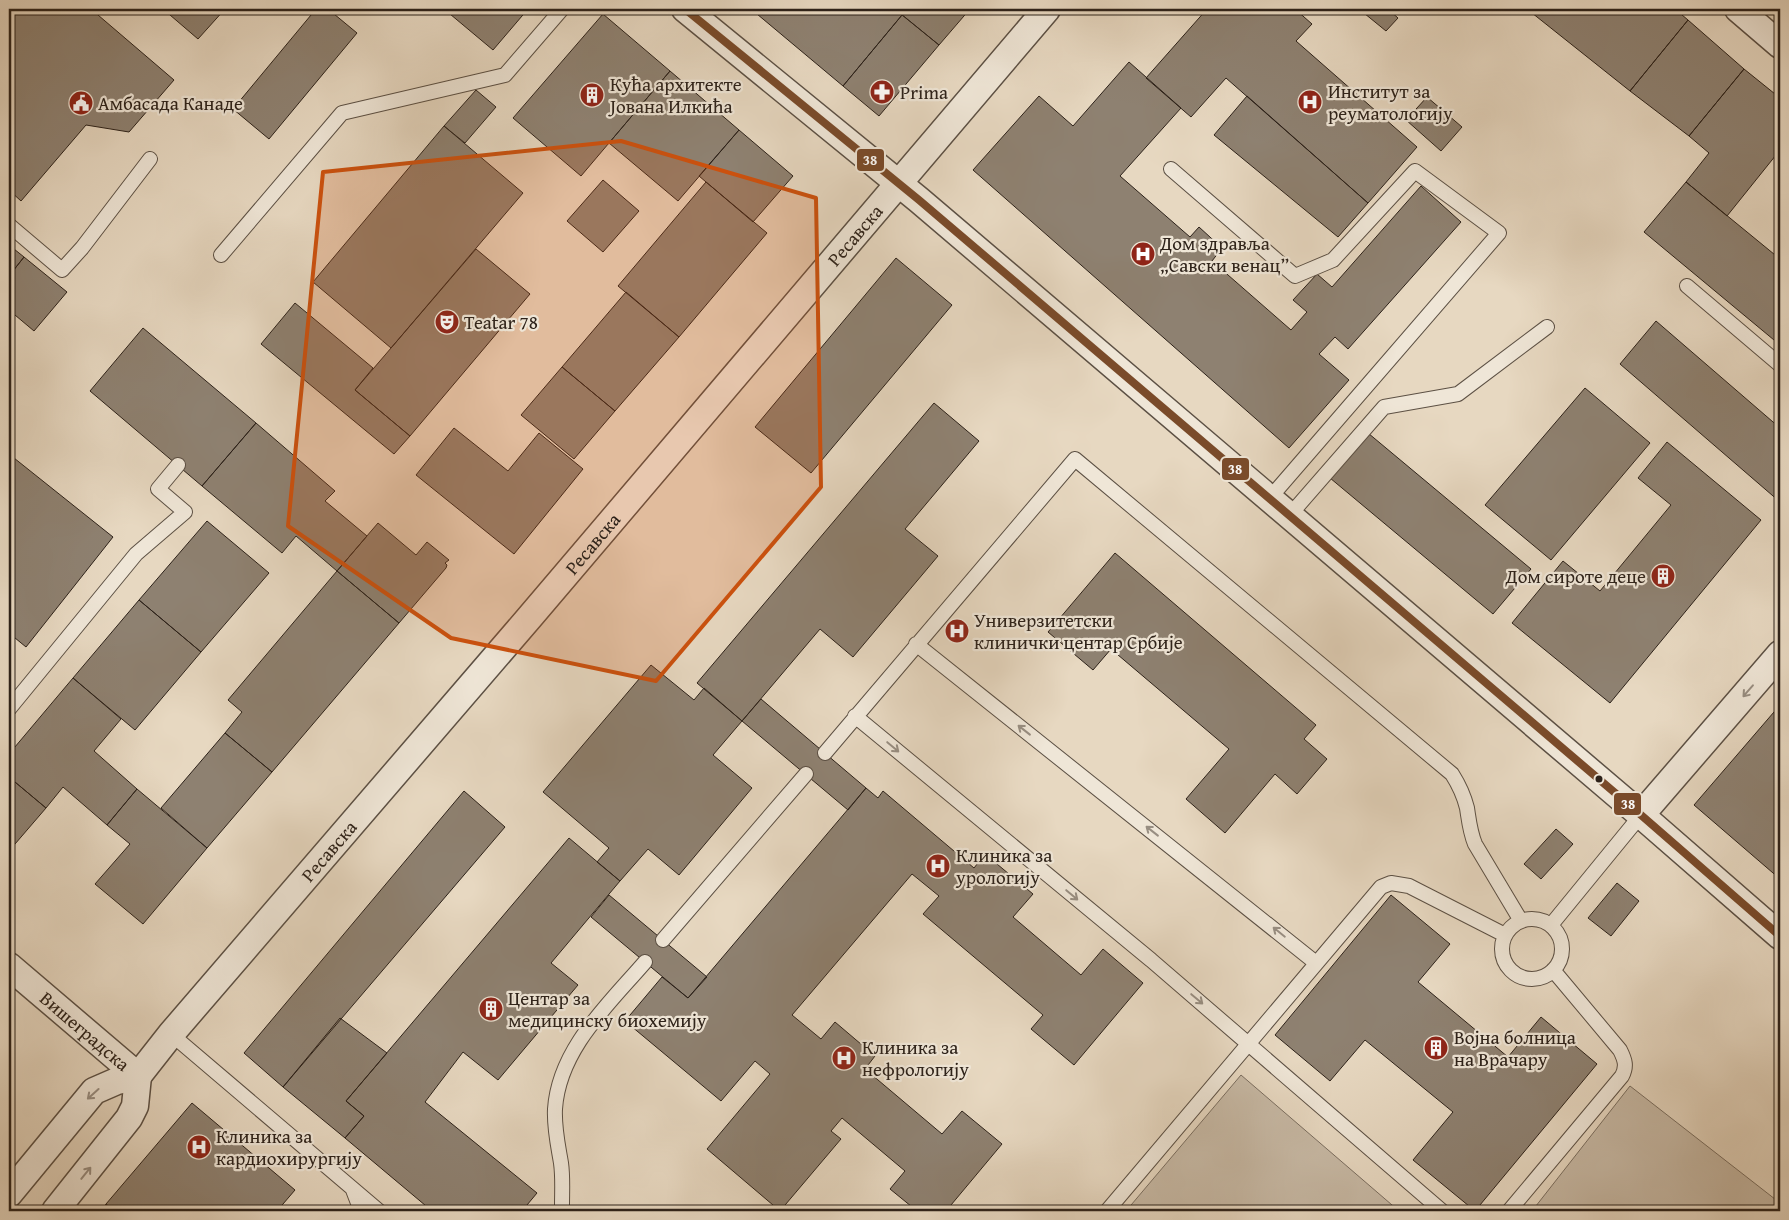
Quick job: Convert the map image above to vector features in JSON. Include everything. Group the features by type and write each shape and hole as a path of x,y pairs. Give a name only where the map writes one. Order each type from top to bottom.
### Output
{"street":[{"path":"686,9 899,184 1641,815 1780,936"},
{"name":"Ресавска","path":"138,1076 171,1034 1047,9"},
{"path":"1738,9 1780,45"},
{"path":"1641,815 1780,654"},
{"name":"Вишеградска","path":"9,966 138,1076"},
{"path":"9,1194 94,1090 138,1076 135,1106 130,1118 55,1211"}],"lane":[{"path":"221,255 342,113 505,75 562,9"},
{"path":"9,225 62,270 82,248 150,159"},
{"path":"1171,169 1295,276 1333,260 1415,171 1499,233 1269,498"},
{"path":"1687,286 1780,365"},
{"path":"1290,516 1384,407 1458,394 1547,328"},
{"path":"825,753 916,644 1075,460 1452,774 1463,795 1467,808 1470,833 1475,844 1521,921"},
{"path":"9,710 136,554 185,512 158,490 178,465"},
{"path":"916,644 1316,963"},
{"path":"855,716 1151,960 1442,1211"},
{"path":"664,940 806,774"},
{"path":"1551,925 1641,815"},
{"path":"1107,1211 1381,887 1392,883 1409,886 1505,935"},
{"path":"1538,919 1551,925 1559,935 1562,946 1561,956 1553,970 1543,977 1532,979 1521,977 1511,971 1502,957 1502,946 1505,935 1512,926 1521,921 1538,919"},
{"path":"561,1211 561,1164 555,1131 555,1110 558,1087 564,1067 572,1050 590,1025 645,962"},
{"path":"1508,1211 1622,1076 1625,1068 1625,1060 1620,1050 1553,970"},
{"path":"171,1034 380,1211"},
{"path":"351,1187 361,1211"}],"highlighted area":[{"path":"621,141 816,198 821,487 656,681 451,638 288,526 323,172"}],"shaded area":[{"path":"1241,1075 1399,1211 1126,1211"},
{"path":"1630,1086 1780,1203 1780,1211 1532,1211"}],"building":[{"name":"Амбасада Канаде","path":"9,9 91,9 174,80 129,132 86,125 21,201 9,190"},
{"path":"163,9 225,9 198,39"},
{"path":"316,9 328,9 357,33 269,139 233,109"},
{"path":"444,9 528,9 493,50"},
{"path":"751,9 895,9 902,15 843,86"},
{"path":"895,9 970,9 939,45"},
{"name":"Институт за реуматологију","path":"1207,9 1295,9 1312,24 1296,41 1417,147 1368,203 1226,78 1191,117 1146,78"},
{"path":"1359,9 1390,9 1398,18 1386,31"},
{"path":"1527,9 1675,9 1688,20 1630,91"},
{"name":"Кућа архитекте Јована Илкића","path":"603,14 670,71 581,176 513,118"},
{"path":"902,15 939,45 879,116 843,86"},
{"path":"1688,20 1744,69 1689,136 1630,91"},
{"name":"Дом здравља „Савски венац”","path":"1129,62 1181,108 1120,176 1190,237 1199,227 1222,248 1212,261 1291,330 1307,312 1293,300 1317,274 1332,287 1421,186 1461,222 1348,349 1335,337 1319,354 1349,380 1289,448 973,170 1039,96 1073,126"},
{"path":"1744,69 1780,98 1780,150 1727,216 1686,182 1709,153 1689,136"},
{"path":"670,71 739,130 678,201 609,143"},
{"path":"476,90 496,107 465,143 444,126"},
{"path":"1247,96 1368,203 1338,237 1214,135"},
{"path":"1427,97 1462,127 1441,151 1406,120"},
{"path":"444,126 523,193 391,348 313,282"},
{"path":"739,130 793,176 753,222 699,176"},
{"path":"603,180 639,211 603,252 567,221"},
{"path":"706,182 767,233 679,337 618,286"},
{"path":"1686,182 1780,259 1780,345 1644,232"},
{"path":"9,245 24,257 9,276"},
{"path":"476,249 530,294 410,436 355,390"},
{"path":"24,257 67,292 34,331 9,310 9,276"},
{"path":"896,258 952,305 811,473 755,427"},
{"path":"626,292 679,337 615,411 562,367"},
{"path":"295,303 373,368 355,390 410,436 394,454 261,344"},
{"path":"1656,321 1780,428 1780,502 1620,364"},
{"path":"143,328 256,423 202,486 90,391"},
{"path":"562,367 615,411 574,459 521,415"},
{"path":"1585,388 1650,443 1551,560 1485,505"},
{"path":"934,403 979,441 905,529 938,556 853,657 820,629 742,721 697,683"},
{"path":"256,423 335,491 325,501 367,536 337,571 296,536 282,553 202,486"},
{"path":"454,428 508,471 539,433 583,469 514,554 416,475"},
{"path":"1368,433 1531,569 1493,614 1330,478"},
{"name":"Дом сироте деце","path":"1667,442 1761,520 1610,703 1512,623 1563,561 1600,591 1671,505 1638,478"},
{"path":"9,454 113,537 26,647 9,633"},
{"path":"207,521 269,573 201,652 139,600"},
{"path":"378,523 416,555 427,542 449,560 445,563 447,565 446,568 399,623 337,571"},
{"path":"1115,553 1316,725 1304,739 1327,759 1297,794 1275,774 1225,833 1186,799 1229,749 1111,649 1093,670 1048,632"},
{"path":"337,571 399,623 272,772 225,733 242,712 228,700"},
{"path":"139,600 201,652 135,730 73,678"},
{"path":"651,665 694,700 704,688 742,721 713,755 752,788 679,875 648,849 620,881 597,862 609,848 543,792"},
{"path":"73,678 121,719 94,751 137,789 107,825 63,787 46,808 9,777 9,754"},
{"path":"761,699 866,788 848,810 742,721"},
{"path":"1780,705 1780,879 1694,805"},
{"path":"225,733 272,772 207,848 161,808"},
{"path":"9,777 46,808 9,851"},
{"path":"866,788 878,798 883,791 974,868 985,854 1033,894 1013,917 1081,975 1103,949 1143,983 1074,1065 1031,1029 1043,1015 923,914 939,896 912,874 792,1015 821,1039 835,1022 875,1056 865,1069 942,1134 962,1111 1002,1144 946,1211 917,1211 890,1189 905,1171 842,1118 831,1131 841,1139 780,1211 707,1149 770,1074 755,1061 721,1101 625,1021 662,977 688,998"},
{"path":"137,789 207,848 143,924 95,884 130,844 107,825"},
{"path":"464,791 505,827 283,1087 244,1053"},
{"path":"1556,829 1573,844 1541,879 1524,864"},
{"name":"Центар за медицинску биохемију","path":"569,838 620,881 551,963 578,985 498,1080 463,1052 425,1102 537,1193 522,1211 432,1211 345,1138 364,1116 346,1101"},
{"path":"1617,883 1639,901 1611,936 1588,918"},
{"path":"609,895 707,977 688,998 591,917"},
{"name":"Војна болница на Врачару","path":"1391,895 1450,944 1418,982 1508,1057 1541,1017 1597,1064 1475,1211 1413,1160 1453,1112 1365,1040 1330,1081 1275,1035"},
{"path":"340,1018 387,1053 346,1101 364,1116 345,1138 283,1087"},
{"name":"Клиника за кардиохирургију","path":"192,1103 295,1190 277,1211 114,1211 106,1204"},
{"path":"106,1204 114,1211 99,1211"}],"transit line":[{"name":"38","path":"685,9 919,200 1641,815 1780,936"}],"place":[{"name":"Prima","path":"882,92"},
{"name":"Кућа архитекте Јована Илкића","path":"592,95"},
{"name":"Институт за реуматологију","path":"1310,102"},
{"name":"Амбасада Канаде","path":"81,103"},
{"name":"Дом здравља „Савски венац”","path":"1143,254"},
{"name":"Teatar 78","path":"447,322"},
{"name":"Дом сироте деце","path":"1663,576"},
{"name":"Универзитетски клинички центар Србије","path":"957,631"},
{"name":"Клиника за урологију","path":"938,866"},
{"name":"Центар за медицинску биохемију","path":"491,1009"},
{"name":"Војна болница на Врачару","path":"1436,1048"},
{"name":"Клиника за нефрологију","path":"844,1058"},
{"name":"Клиника за кардиохирургију","path":"199,1147"}]}
